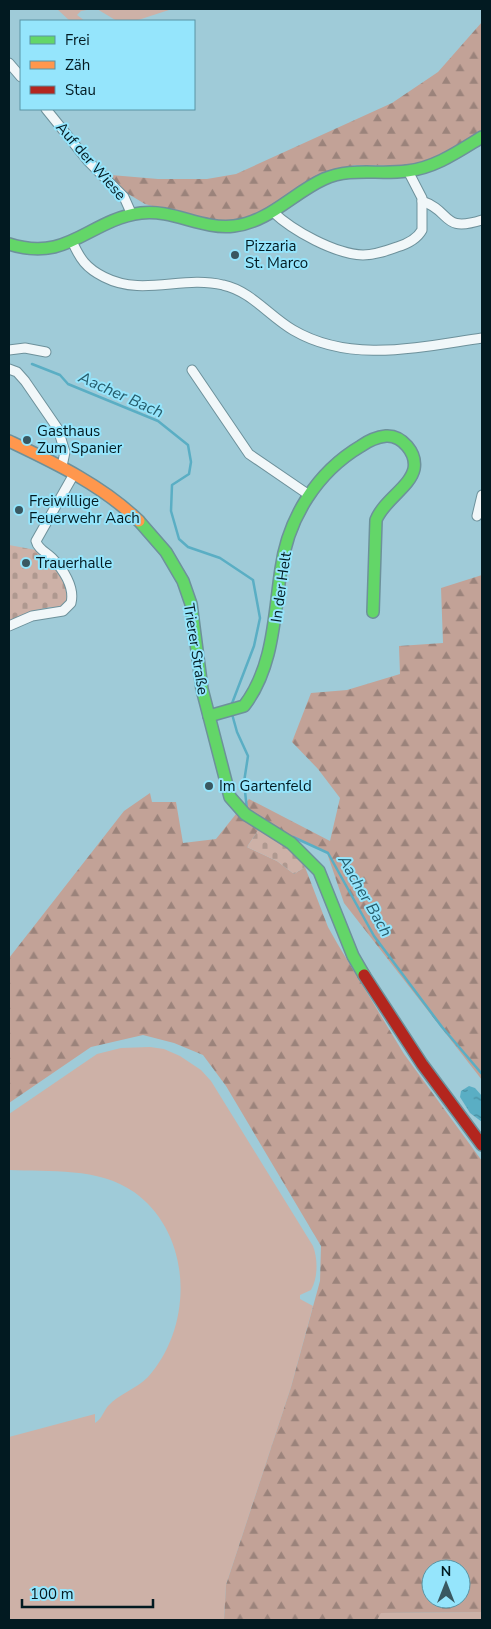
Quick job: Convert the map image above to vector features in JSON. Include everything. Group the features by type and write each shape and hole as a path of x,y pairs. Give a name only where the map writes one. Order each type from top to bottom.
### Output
{"main road":[{"path":"9,244 26,250 42,251 72,242 132,215 154,213 207,224 230,226 250,223 273,212 313,184 338,173 362,170 408,171 430,166 482,137"},
{"name":"In der Helt","path":"209,716 233,710 247,702 269,654 274,632 284,552 296,520 309,494 337,464 372,440 382,436 392,437 404,443 411,453 414,465 410,479 385,501 376,518 376,589 373,612"},
{"name":"Trierer Straße","path":"9,441 62,466 121,503 159,542 180,575 193,614 200,680 228,790 233,802 245,814 286,839 319,872 331,897 353,956 427,1071 482,1145"}],"street":[{"path":"9,63 20,76"},
{"name":"Auf der Wiese","path":"47,110 88,161 124,197 132,215"},
{"path":"273,212 298,230 341,251 371,254 403,245 417,236 422,230 422,201 408,171"},
{"path":"422,201 455,224 467,224 482,220"},
{"path":"72,242 84,264 117,283 146,287 209,283 227,286 248,295 295,331 328,344 381,351 482,338"},
{"path":"9,350 25,348 46,352"},
{"path":"9,369 17,372 26,381 58,429 63,442 62,466"},
{"path":"192,370 249,454 309,494"},
{"path":"9,626 32,616 63,611 71,603 72,594 69,582 55,562 39,548 36,541 74,474"},
{"path":"477,516 482,495"}],"green space":[{"path":"57,9 92,9 81,11 77,15 84,20 69,20"},
{"path":"97,9 172,9 138,20 115,20"},
{"path":"482,22 482,131 437,158 411,166 355,165 328,172 294,189 270,207 235,222 209,221 145,204 120,189 111,175 158,179 207,179 236,174 392,103 438,72"},
{"path":"9,545 36,550 45,556 64,579 69,591 67,608 44,608 9,621"},
{"path":"482,575 482,1080 344,903 327,853 270,826 242,807 249,799 330,841 340,798 318,769 292,742 311,693 347,690 400,674 399,646 443,643 441,588"},
{"path":"150,793 152,802 176,802 183,843 216,839 236,814 259,829 247,847 277,861 294,874 305,867 328,927 337,943 404,1054 482,1161 482,1612 381,1613 377,1620 224,1620 226,1585 291,1387 320,1281 321,1246 226,1086 203,1055 174,1043 143,1035 91,1047 9,1103 9,958 124,811"},
{"path":"259,829 288,848 305,867 294,874 277,861 247,847"},
{"path":"150,1047 164,1049 180,1056 201,1070 211,1081 313,1246 316,1262 315,1280 311,1290 300,1295 300,1299 313,1306 291,1387 226,1585 224,1620 9,1620 9,1437 95,1414 95,1423 112,1402 148,1377 163,1356 174,1332 179,1307 180,1281 176,1256 168,1231 153,1210 134,1192 105,1178 73,1172 9,1170 9,1114 97,1054 121,1048"},
{"path":"482,1612 482,1620 377,1620 380,1613"}],"water":[{"path":"469,1086 475,1088 482,1096 482,1122 470,1113 460,1097 461,1091"}],"waterway":[{"name":"Aacher Bach","path":"32,364 60,375 68,384 158,421 188,445 191,462 189,474 172,485 171,511 179,539 188,547 220,558 253,580 260,618 254,646 231,706"},
{"name":"Aacher Bach","path":"232,714 237,732 248,756 244,782 247,810"},
{"name":"Aacher Bach","path":"293,837 328,853 374,936 442,1027 482,1074"}],"traffic: fast":[{"path":"9,244 30,248 47,248 78,238 106,223 141,213 165,214 210,225 234,226 247,223 270,213 313,185 334,175 355,172 397,172 417,169 437,163 482,137"},
{"path":"209,716 244,706 254,691 267,658 271,640 285,550 290,532 307,498 318,483 345,457 364,444 386,436 392,436 398,438 411,451 414,469 408,482 385,506 376,520 373,612"},
{"path":"139,521 166,552 183,581 191,604 202,689 230,797 245,814 291,843 319,871 353,956 364,975"}],"traffic: slow":[{"path":"9,441 61,466 94,486 110,496 139,521"}],"traffic: jam":[{"path":"364,975 422,1064 482,1145"}],"place":[{"name":"Pizzaria St. Marco","path":"235,255"},
{"name":"Gasthaus Zum Spanier","path":"27,440"},
{"name":"Freiwillige Feuerwehr Aach","path":"19,510"},
{"name":"Trauerhalle","path":"26,563"},
{"name":"Im Gartenfeld","path":"209,786"}]}
